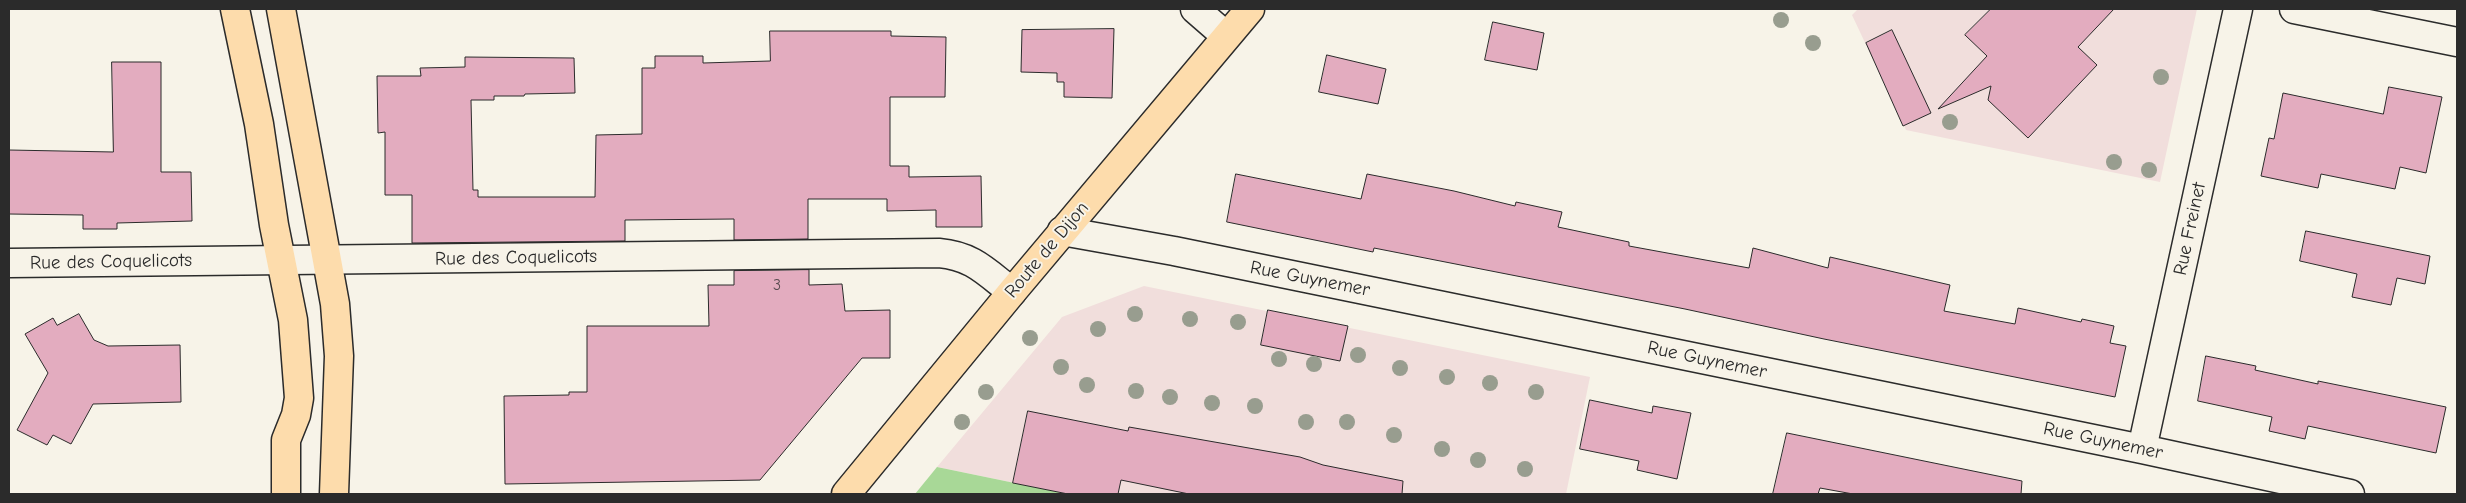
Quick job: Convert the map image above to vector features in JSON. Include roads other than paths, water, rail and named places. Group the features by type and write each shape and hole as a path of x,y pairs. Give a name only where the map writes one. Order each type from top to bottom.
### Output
{"main road":[{"path":"235,9 259,124 281,260 293,320 299,398 296,415 286,440 286,494"},
{"path":"281,9 335,304 339,356 334,494"},
{"name":"Route de Dijon","path":"846,494 1062,231 1250,9"}],"street":[{"path":"1195,9 1226,36"},
{"name":"Rue Freinet","path":"2142,449 2238,9"},
{"path":"2294,9 2457,42"},
{"name":"Rue Guynemer","path":"1062,231 1174,251 2142,449 2350,494"},
{"name":"Rue des Coquelicots","path":"9,263 938,253 968,258 1012,292"}]}
